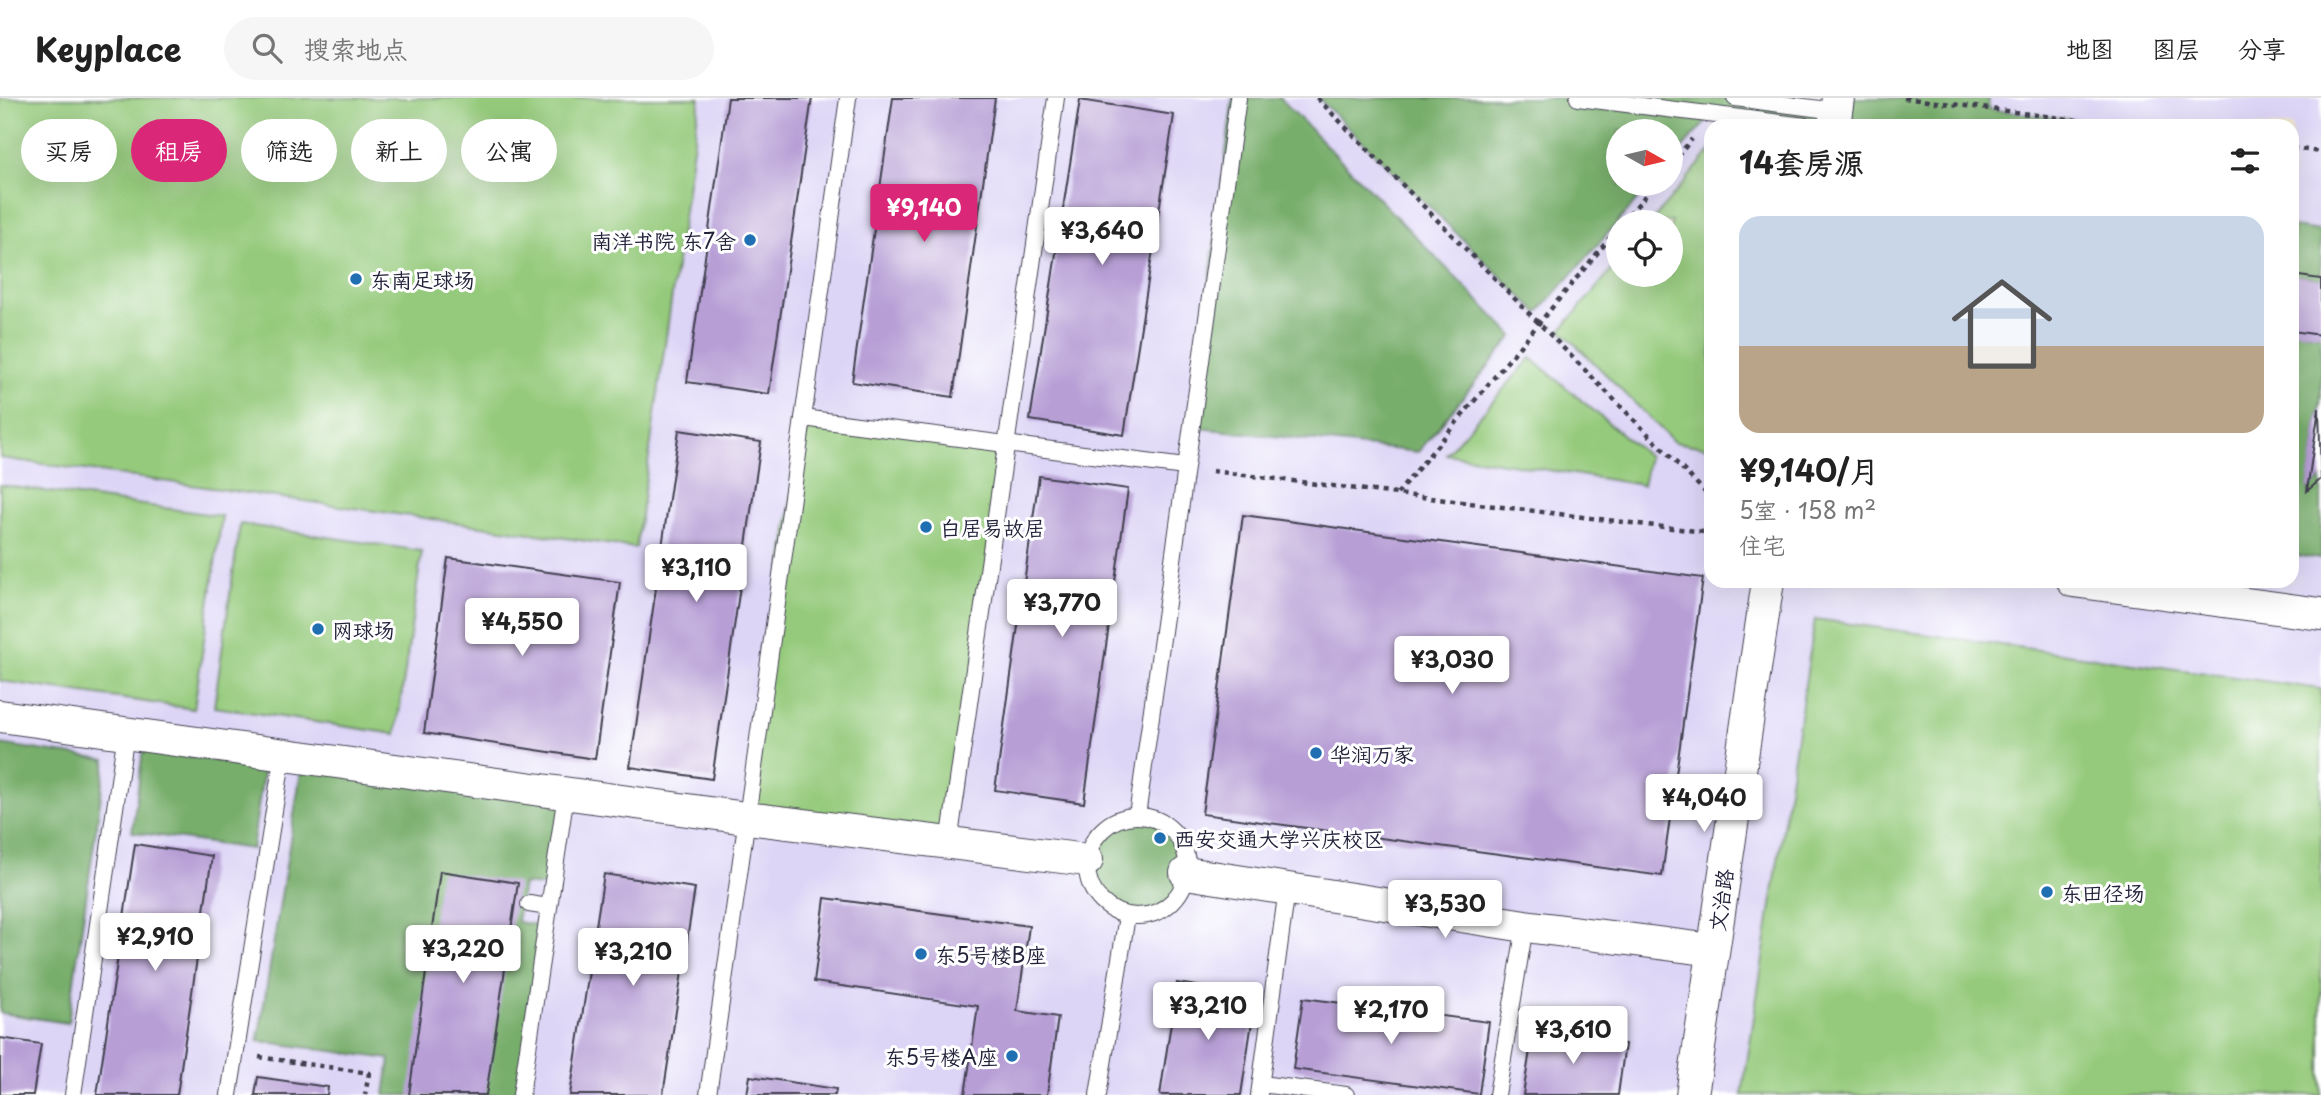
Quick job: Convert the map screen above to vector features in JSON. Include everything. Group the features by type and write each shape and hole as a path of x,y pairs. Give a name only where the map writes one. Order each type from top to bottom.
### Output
{"street":[{"name":"文治路","path":"1692,1095 1767,588"},
{"path":"2126,588 2321,614"},
{"path":"0,716 746,818 1087,860"},
{"path":"1186,873 1525,926 1713,950"}],"lane":[{"path":"708,1095 848,98"},
{"path":"949,843 1056,98"},
{"path":"1137,816 1238,98"},
{"path":"1577,98 1748,119"},
{"path":"1735,98 1836,112"},
{"path":"803,418 1185,467"},
{"path":"73,1095 126,733"},
{"path":"229,1095 283,754"},
{"path":"521,1095 566,793"},
{"path":"1137,816 1165,825 1172,831 1184,852 1186,873 1183,886 1167,906 1141,916 1112,910 1100,901 1089,880 1087,860 1092,844 1106,827 1124,818 1137,816"},
{"path":"1287,889 1260,1089 1346,1095"},
{"path":"529,904 548,907"},
{"path":"1098,1095 1127,915"},
{"path":"1497,1095 1525,926"}],"path":[{"path":"1317,98 1704,491"},
{"path":"1904,98 2068,119"},
{"path":"2299,149 2321,152"},
{"path":"1633,210 1645,196"},
{"path":"1397,494 1606,243"},
{"path":"1185,467 1704,532"},
{"path":"236,1054 369,1073 365,1095"}],"shaded area":[{"name":"西安交通大学兴庆校区","path":"0,98 2321,98 2321,1095 0,1095"}],"green space":[{"name":"东南足球场","path":"0,98 700,98 636,548 0,458"},
{"path":"1233,98 1280,98 1513,336 1418,452 1191,427"},
{"path":"1318,98 1735,98 1835,111 1838,98 1989,98 1988,109 2067,119 1746,119 1712,115 1704,119 1704,124 1684,146 1684,119 1606,119 1606,196 1640,196 1628,210 1606,210 1606,235 1538,313"},
{"path":"1704,158 1704,447 1674,442 1561,330 1606,276 1606,287 1683,287 1683,210 1661,210 1673,196 1684,196 1684,182"},
{"path":"2299,228 2321,231 2321,279 2299,276"},
{"path":"2299,332 2321,335 2321,397 2308,490 2321,479 2321,559 2299,556"},
{"path":"1531,358 1649,457 1643,485 1446,454"},
{"path":"803,418 1006,445 949,843 746,818"},
{"path":"0,485 222,516 194,709 0,681"},
{"name":"网球场","path":"240,524 422,551 396,734 214,707"},
{"name":"东田径场","path":"1815,619 2321,689 2321,1095 1742,1095"},
{"path":"0,744 106,760 68,1023 0,1013"},
{"path":"143,750 264,767 252,849 132,832"},
{"path":"303,758 566,794 552,887 523,884 517,922 546,926 521,1095 385,1095 390,1059 258,1041"},
{"path":"1137,816 1156,820 1172,831 1183,847 1187,866 1183,885 1172,901 1156,912 1137,916 1118,912 1102,901 1091,885 1087,866 1091,847 1102,831 1118,820"}],"building":[{"name":"南洋书院 东7舍","path":"728,98 812,98 769,394 687,382"},
{"path":"893,98 995,98 953,397 852,382"},
{"path":"1080,100 1174,115 1124,435 1030,420"},
{"path":"2299,276 2321,279 2321,335 2299,332"},
{"path":"2319,408 2321,479 2307,491"},
{"path":"679,430 761,442 712,779 630,767"},
{"path":"1039,476 1128,489 1084,803 995,790"},
{"path":"1243,515 1703,578 1662,876 1202,814"},
{"path":"448,558 620,582 595,759 424,733"},
{"path":"135,844 212,856 177,1095 97,1095"},
{"path":"440,871 518,883 486,1095 409,1095"},
{"path":"604,874 695,888 663,1095 570,1095"},
{"name":"东5号楼B座","path":"825,898 1029,926 1017,1011 1058,1017 1047,1095 965,1095 978,1006 814,982"},
{"path":"1177,983 1256,995 1241,1095 1160,1095"},
{"path":"1303,998 1489,1022 1479,1094 1293,1069"},
{"path":"1533,1031 1625,1044 1618,1095 1523,1095"},
{"path":"0,1038 41,1044 33,1095 0,1095"},
{"path":"750,1076 836,1089 835,1095 747,1095"},
{"path":"258,1077 328,1087 327,1095 255,1095"}],"place":[{"name":"南洋书院 东7舍","path":"750,240"},
{"name":"东南足球场","path":"356,279"},
{"name":"白居易故居","path":"926,527"},
{"name":"网球场","path":"318,629"},
{"name":"华润万家","path":"1316,753"},
{"name":"西安交通大学兴庆校区","path":"1160,838"},
{"name":"东田径场","path":"2047,892"},
{"name":"东5号楼B座","path":"921,954"},
{"name":"东5号楼A座","path":"1012,1056"}]}
